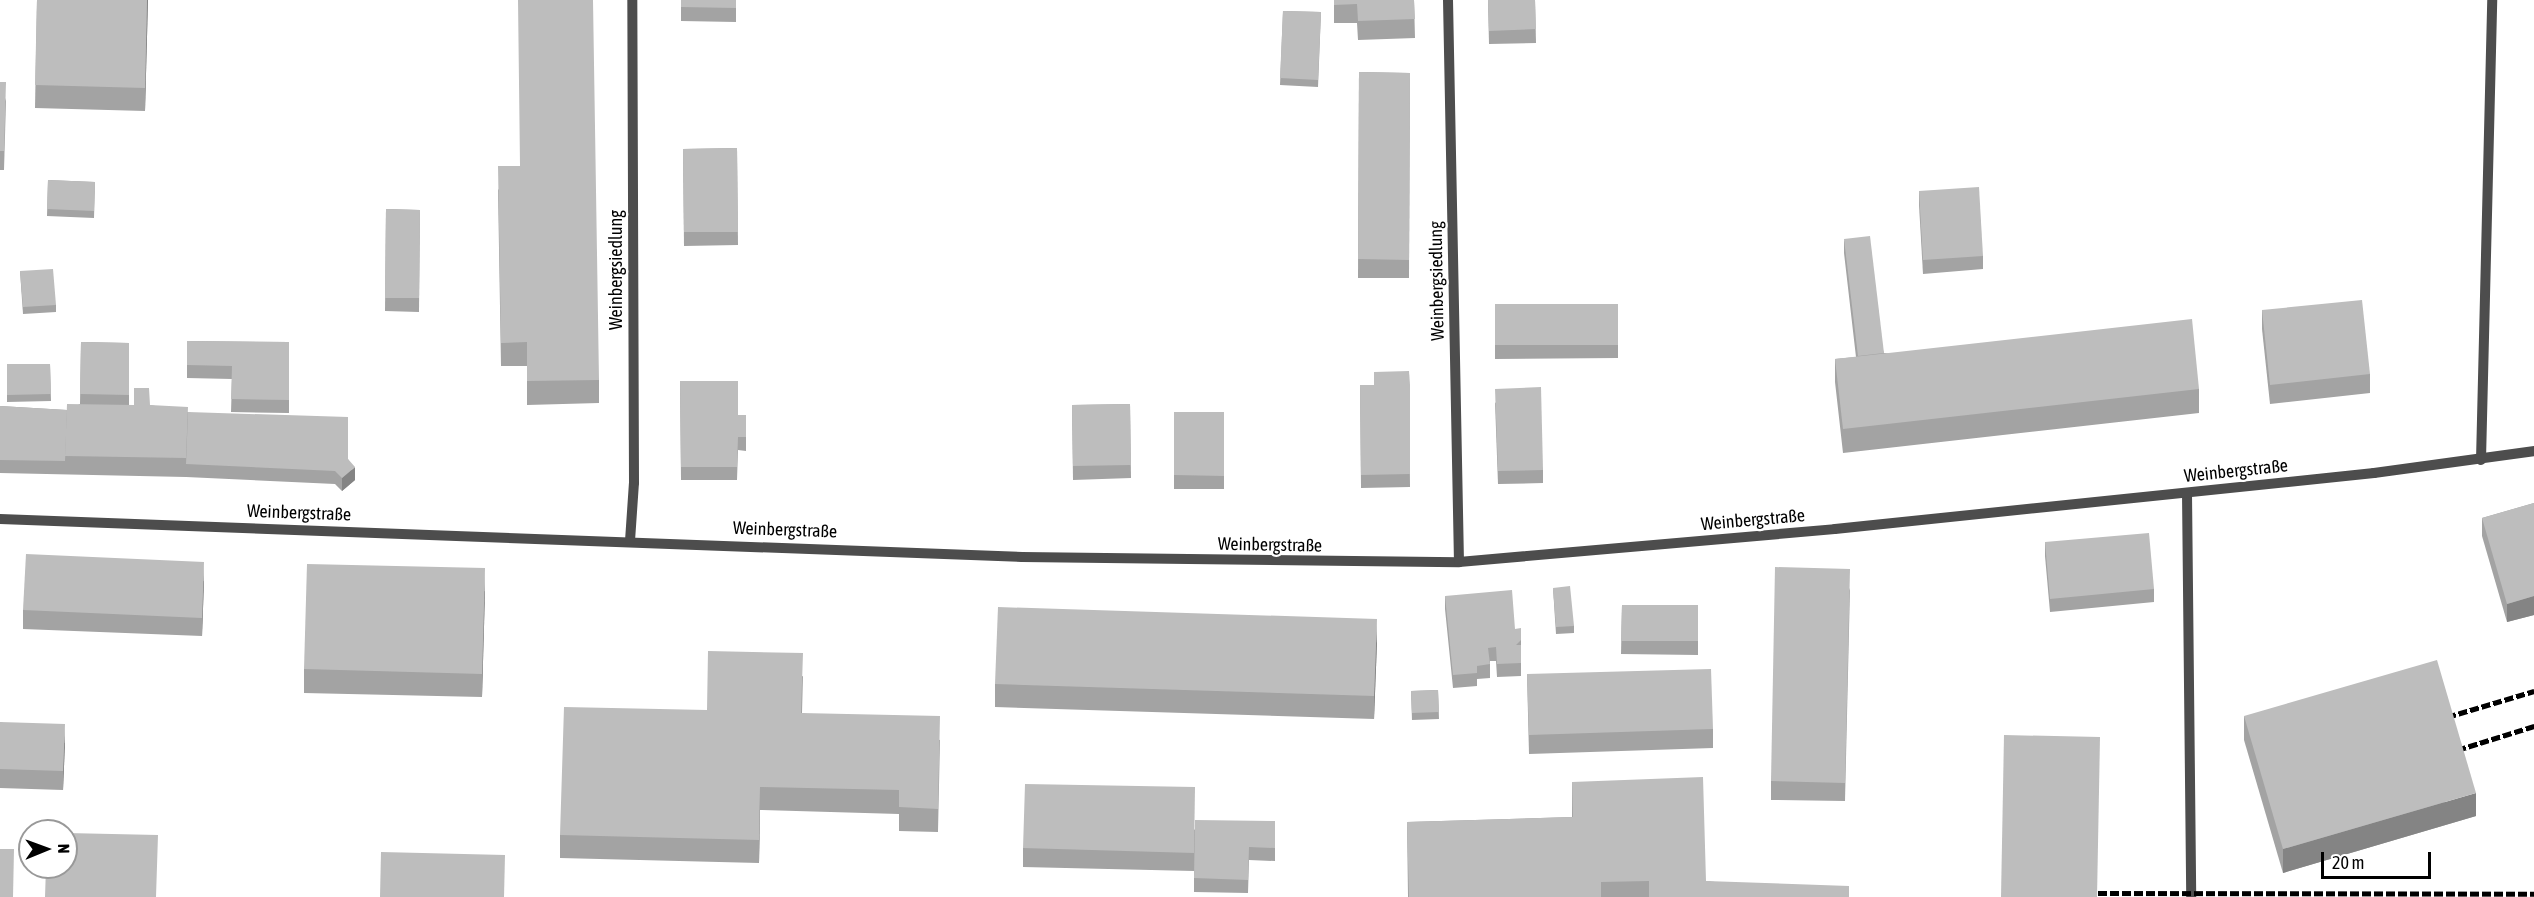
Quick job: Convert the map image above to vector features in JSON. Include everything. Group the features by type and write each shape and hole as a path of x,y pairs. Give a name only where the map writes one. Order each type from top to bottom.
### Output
{"street":[{"name":"Weinbergsiedlung","path":"630,541 633,483 632,0"},
{"name":"Weinbergsiedlung","path":"1448,0 1459,562"},
{"path":"2481,460 2492,0"},
{"name":"Weinbergstraße","path":"0,519 1022,557 1459,562 1835,529 2481,460 2534,451"},
{"path":"2187,492 2191,897"}],"building":[{"path":"37,0 147,0 145,88 35,85"},
{"path":"518,0 593,0 599,380 527,381 527,342 501,343 498,166 520,166"},
{"path":"681,0 736,0 736,8 681,7"},
{"path":"1334,0 1414,0 1415,19 1358,21 1357,4 1334,5"},
{"path":"1488,0 1535,0 1536,29 1489,31"},
{"path":"1283,11 1321,12 1318,80 1280,78"},
{"path":"1359,72 1410,73 1409,260 1358,259"},
{"path":"0,82 6,82 4,151 0,151"},
{"path":"737,148 738,232 684,232 683,149"},
{"path":"48,180 95,182 94,211 47,209"},
{"path":"1979,187 1983,256 1923,260 1919,191"},
{"path":"386,209 420,210 419,298 385,298"},
{"path":"1870,236 1884,353 1858,356 1844,239"},
{"path":"53,269 56,305 23,307 20,271"},
{"path":"2362,300 2370,374 2270,385 2262,310"},
{"path":"1495,304 1618,304 1618,345 1495,345"},
{"path":"2192,319 2199,389 1843,429 1835,359"},
{"path":"187,341 289,342 289,400 231,399 232,366 187,365"},
{"path":"81,342 129,343 129,395 80,394"},
{"path":"7,364 50,364 51,394 7,395"},
{"path":"1409,371 1410,385 1374,385 1374,372"},
{"path":"680,381 738,381 738,415 746,415 746,437 738,437 737,467 681,467"},
{"path":"1360,385 1410,385 1410,474 1361,475"},
{"path":"1541,387 1543,470 1498,471 1495,389"},
{"path":"134,388 149,388 150,405 188,407 186,458 65,456 67,404 134,405"},
{"path":"1130,404 1131,465 1073,466 1072,405"},
{"path":"0,406 67,410 65,461 0,460"},
{"path":"188,412 348,417 348,459 355,467 342,478 335,471 186,464"},
{"path":"1174,412 1224,412 1224,476 1174,475"},
{"path":"2534,503 2534,596 2507,604 2482,518"},
{"path":"2149,533 2154,589 2050,599 2045,542"},
{"path":"26,554 204,562 202,618 23,610"},
{"path":"307,564 485,568 482,674 304,669"},
{"path":"1775,567 1850,569 1845,783 1771,781"},
{"path":"1570,586 1574,626 1556,627 1553,588"},
{"path":"1512,590 1515,629 1521,628 1521,640 1516,645 1521,645 1521,663 1497,664 1496,647 1488,648 1490,664 1477,666 1477,673 1453,675 1445,596"},
{"path":"1622,605 1698,605 1698,641 1621,641"},
{"path":"998,607 1377,619 1374,696 995,684"},
{"path":"708,651 803,653 801,713 940,716 938,809 899,807 899,790 760,787 759,840 560,835 564,707 707,710"},
{"path":"2437,660 2476,793 2283,849 2244,716"},
{"path":"1711,669 1713,729 1529,735 1527,674"},
{"path":"1438,690 1439,712 1412,713 1411,691"},
{"path":"0,722 65,724 63,771 0,769"},
{"path":"2004,735 2100,737 2097,897 2001,897"},
{"path":"1703,777 1706,881 1849,886 1849,897 1649,897 1649,881 1601,882 1601,897 1409,897 1407,822 1573,817 1572,782"},
{"path":"1025,784 1195,787 1194,853 1023,848"},
{"path":"1195,820 1275,821 1275,848 1249,847 1248,880 1194,878"},
{"path":"78,833 158,835 156,897 45,897 46,879 78,879"},
{"path":"0,849 14,849 13,897 0,897"},
{"path":"381,852 505,855 504,897 380,897"}],"railway":[{"path":"2447,717 2534,691"},
{"path":"2457,750 2534,726"},
{"path":"2098,893 2534,894"}]}
